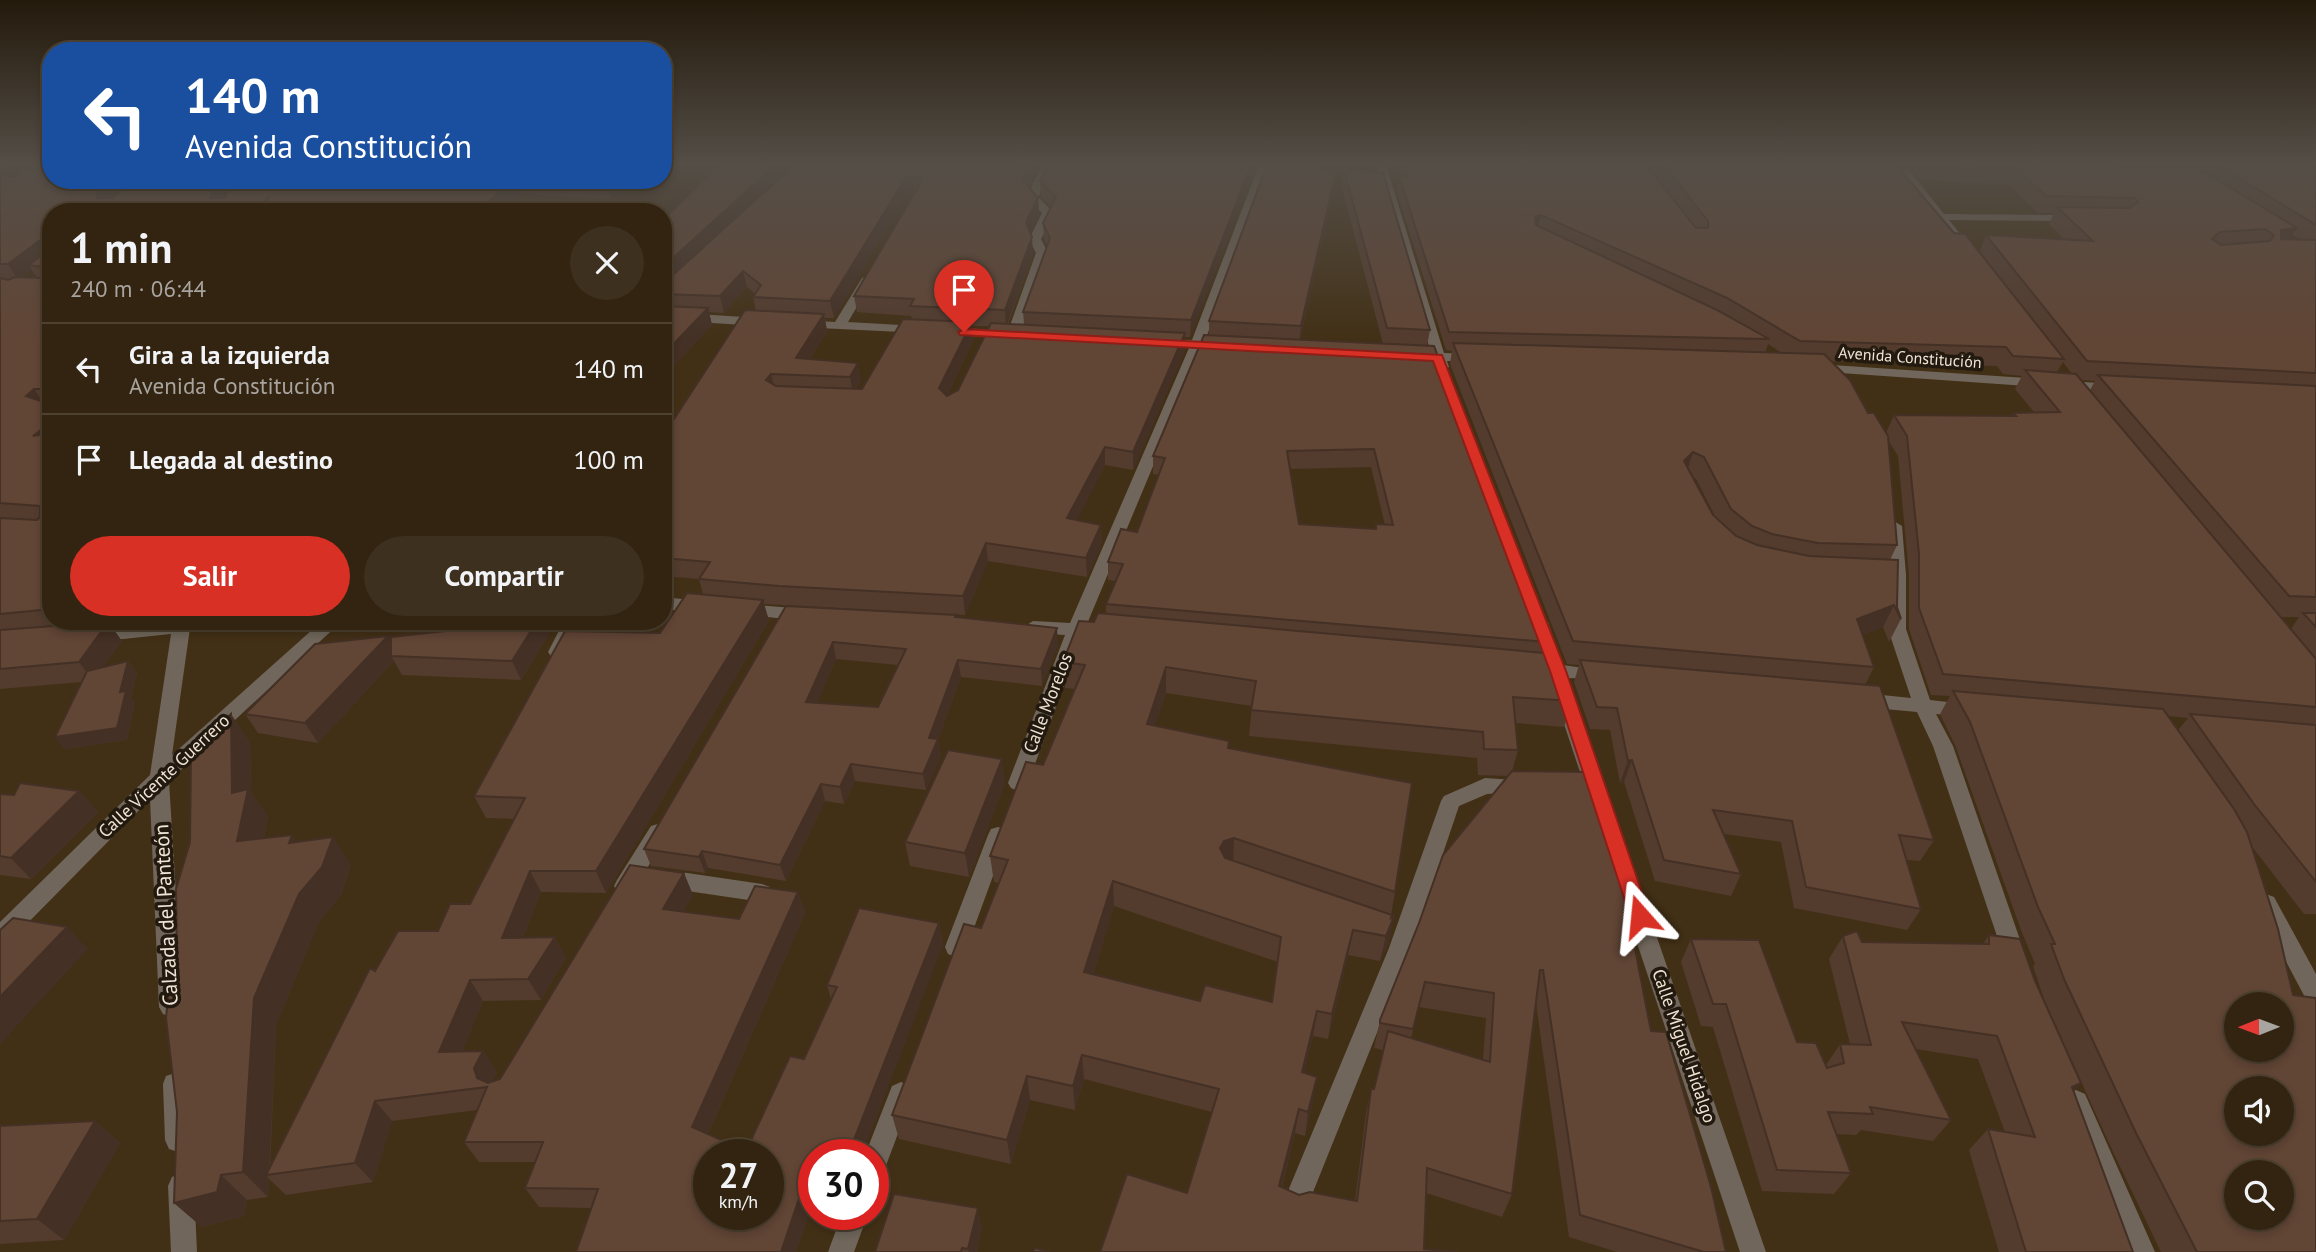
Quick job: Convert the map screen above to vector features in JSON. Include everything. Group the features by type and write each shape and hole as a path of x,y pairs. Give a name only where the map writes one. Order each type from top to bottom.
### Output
{"street":[{"path":"672,317 839,326 896,335 983,339 1019,335 1042,253 1035,239 1043,223"},
{"name":"Calle Morelos","path":"1013,796 1076,629 1197,345 1242,223"},
{"path":"1398,223 1448,384"},
{"path":"1947,223 1975,260"},
{"path":"839,326 874,267"},
{"path":"1144,342 1237,347"},
{"path":"1398,355 1492,359"},
{"path":"2055,365 2076,392"},
{"name":"Avenida Constitución","path":"1800,367 2076,392 2126,389"},
{"path":"1821,368 1840,387"},
{"path":"1892,509 1898,575 1897,629 1923,706 1943,746 2022,978"},
{"path":"672,604 825,616"},
{"name":"Calle Miguel Hidalgo","path":"1533,606 1558,671 1753,1252"},
{"path":"770,638 784,614"},
{"path":"1020,626 1117,633"},
{"path":"79,637 134,630"},
{"name":"Calzada del Panteón","path":"172,1029 159,778 180,630"},
{"name":"Calle Vicente Guerrero","path":"0,936 159,778 323,630"},
{"path":"548,668 568,630"},
{"path":"1517,668 1612,676"},
{"path":"1842,698 1991,711"},
{"path":"1296,1203 1397,932 1451,801 1485,786 1541,786"},
{"path":"1569,786 1597,786"},
{"path":"612,908 666,819"},
{"path":"950,962 1004,821"},
{"path":"632,874 762,893"},
{"path":"2255,883 2316,996"},
{"path":"174,1057 184,1252"},
{"path":"884,1139 907,1077"},
{"path":"2067,1082 2142,1252"},
{"path":"841,1252 849,1230"}],"building":[{"path":"0,223 42,223 42,242 39,241 8,264 0,264"},
{"path":"672,223 711,223 672,259"},
{"path":"730,223 878,223 830,301 753,297 761,285 743,271 720,296 672,294 672,276"},
{"path":"897,223 1027,223 1032,237 1005,310 910,306 914,299 854,296"},
{"path":"1043,223 1228,223 1191,320 1023,312 1050,238"},
{"path":"1245,223 1324,223 1301,326 1209,321"},
{"path":"1359,223 1398,223 1430,330 1387,328"},
{"path":"1414,223 1536,223 1715,309 1769,339 1449,332"},
{"path":"1560,223 1692,223 1696,228 1708,228 1708,223 1946,223 1954,233 1965,234 2064,359 2013,356 2006,347 1800,341 1727,298"},
{"path":"2074,223 2289,223 2297,228 2281,230 2281,239 2316,240 2316,373 2087,361 1986,235 2093,241","holes":["2265,229 2274,235 2270,241 2221,245 2212,239 2220,232"]},
{"path":"42,255 42,267 29,265"},
{"path":"15,277 42,278 42,429 33,436 42,434 42,610 0,614 0,518 37,520 40,517 40,506 0,503 0,278 8,280","holes":["34,389 41,389 41,401 26,396"]},
{"path":"672,306 708,308 672,346"},
{"path":"745,310 824,314 796,358 858,363 850,377 771,374 766,380 776,386 862,389 903,319 972,322 939,388 947,396 958,390 991,323 1185,333 1133,452 1105,447 1067,518 1101,525 1086,558 986,543 963,596 699,579 710,562 672,559 672,422"},
{"path":"1204,335 1434,346 1547,642 1106,604 1123,564 1108,562 1121,529 1137,532 1165,458 1153,456","holes":["1374,449 1393,525 1376,524 1376,529 1299,524 1287,451"]},
{"path":"1453,343 1824,354 1850,380 1868,413 1874,413 1888,436 1897,545 1818,543 1772,534 1752,526 1731,509 1704,457 1693,452 1684,461 1713,515 1736,536 1757,545 1809,556 1898,560 1897,607 1901,619 1894,605 1857,619 1874,667 1573,641"},
{"path":"2025,370 2076,374 2316,659 2316,707 1943,674 1919,608 1919,554 1907,436 1894,415 2016,416 2013,413 2060,412"},
{"path":"2098,375 2316,386 2316,597 2289,596"},
{"path":"687,593 763,600 596,871 530,871 502,938 555,937 528,979 470,980 439,1052 483,1051 474,1068 477,1078 488,1083 500,1079 630,865 684,873 663,909 739,919 755,886 798,892 692,1127 719,1139 693,1139 693,1230 784,1230 784,1139 752,1139 790,1056 804,1059 837,987 827,985 859,908 939,923 854,1139 798,1139 798,1202 781,1252 576,1252 598,1189 525,1188 543,1142 464,1142 487,1087 375,1101 355,1163 266,1175 370,968 375,971 398,931 438,931 450,904 470,904 525,798 474,796 565,631 660,633 662,630 672,630 672,615"},
{"path":"786,606 956,615 955,617 1057,628 1041,669 958,660 929,738 938,739 923,774 851,764 840,787 821,784 780,865 702,851 699,857 644,849","holes":["833,642 906,649 878,707 806,702"]},
{"path":"1098,613 1556,654 1572,701 1513,697 1518,750 1484,749 1483,732 1251,710 1256,681 1166,667 1147,724 1229,741 1228,748 1412,783 1395,892 1234,838 1224,841 1220,848 1225,858 1392,915 1391,918 1394,916 1386,936 1353,930 1332,1014 1317,1011 1302,1072 1317,1077 1308,1112 1299,1109 1279,1186 1299,1195 1310,1192 1357,1201 1371,1089 1374,1089 1388,1031 1490,1062 1494,993 1425,982 1413,1029 1380,1023 1380,1020 1443,855 1512,771 1596,772 1606,800 1651,1031 1666,1032 1711,1187 1726,1252 1704,1252 1580,1215 1543,970 1540,970 1512,1194 1427,1168 1424,1249 1457,1252 1100,1252 1127,1174 1187,1193 1219,1089 1082,1055 1073,1086 1027,1076 1007,1140 892,1115 964,924 981,928 1008,860 990,856 1026,762 1043,765 1085,665 1063,662 1079,621 1094,622","holes":["1113,881 1281,937 1272,1002 1205,985 1200,1001 1084,972"]},
{"path":"2303,613 2316,613 2316,627"},
{"path":"42,627 42,630 102,630 79,662 0,669 0,630"},
{"path":"454,630 531,630 512,661 391,656 391,637"},
{"path":"388,636 305,723 245,714 315,644"},
{"path":"1580,660 1880,686 1934,840 1899,835 1921,909 1806,887 1792,821 1713,810 1741,874 1664,860 1632,760 1628,761 1617,708 1597,707"},
{"path":"128,661 120,692 126,691 117,728 55,737 87,671"},
{"path":"1953,691 2163,709 2234,809 2247,832 2278,929 2292,992 2224,992 2224,1062 2294,1062 2294,995 2316,998 2316,1252 2197,1252 2136,1133 2064,979 2051,944 2055,944 2038,907 1970,722"},
{"path":"231,714 232,793 248,789 237,841 292,835 289,843 333,837 322,867 299,894 254,998 243,1172 221,1175 217,1192 174,1203 177,1112 166,1018 169,987 177,967 176,889 190,842 191,754"},
{"path":"2190,714 2316,725 2316,882 2254,804"},
{"path":"948,750 1002,759 965,853 905,842"},
{"path":"20,783 79,791 11,858 0,856 0,794 14,795"},
{"path":"13,918 67,927 0,997 0,930"},
{"path":"1857,931 1862,942 1989,944 1989,935 2020,939 2035,981 2081,1083 2072,1087 2133,1252 2026,1252 1988,1129 2035,1137 1997,1036 1902,1022 1951,1120 1870,1107 1873,1114 1828,1112 1851,1173 1777,1170 1726,1004 1713,1004 1691,939 1759,940 1797,1042 1816,1043 1827,1068 1844,1063 1840,1044 1871,1045 1843,936"},
{"path":"95,1121 37,1219 0,1221 0,1126"},
{"path":"894,1194 978,1208 968,1249 962,1248 961,1252 875,1252 882,1230 889,1230 889,1209"},
{"path":"1035,1248 1049,1252 1033,1252"}],"route":[{"path":"964,332 1438,358 1558,671 1640,916"}]}
